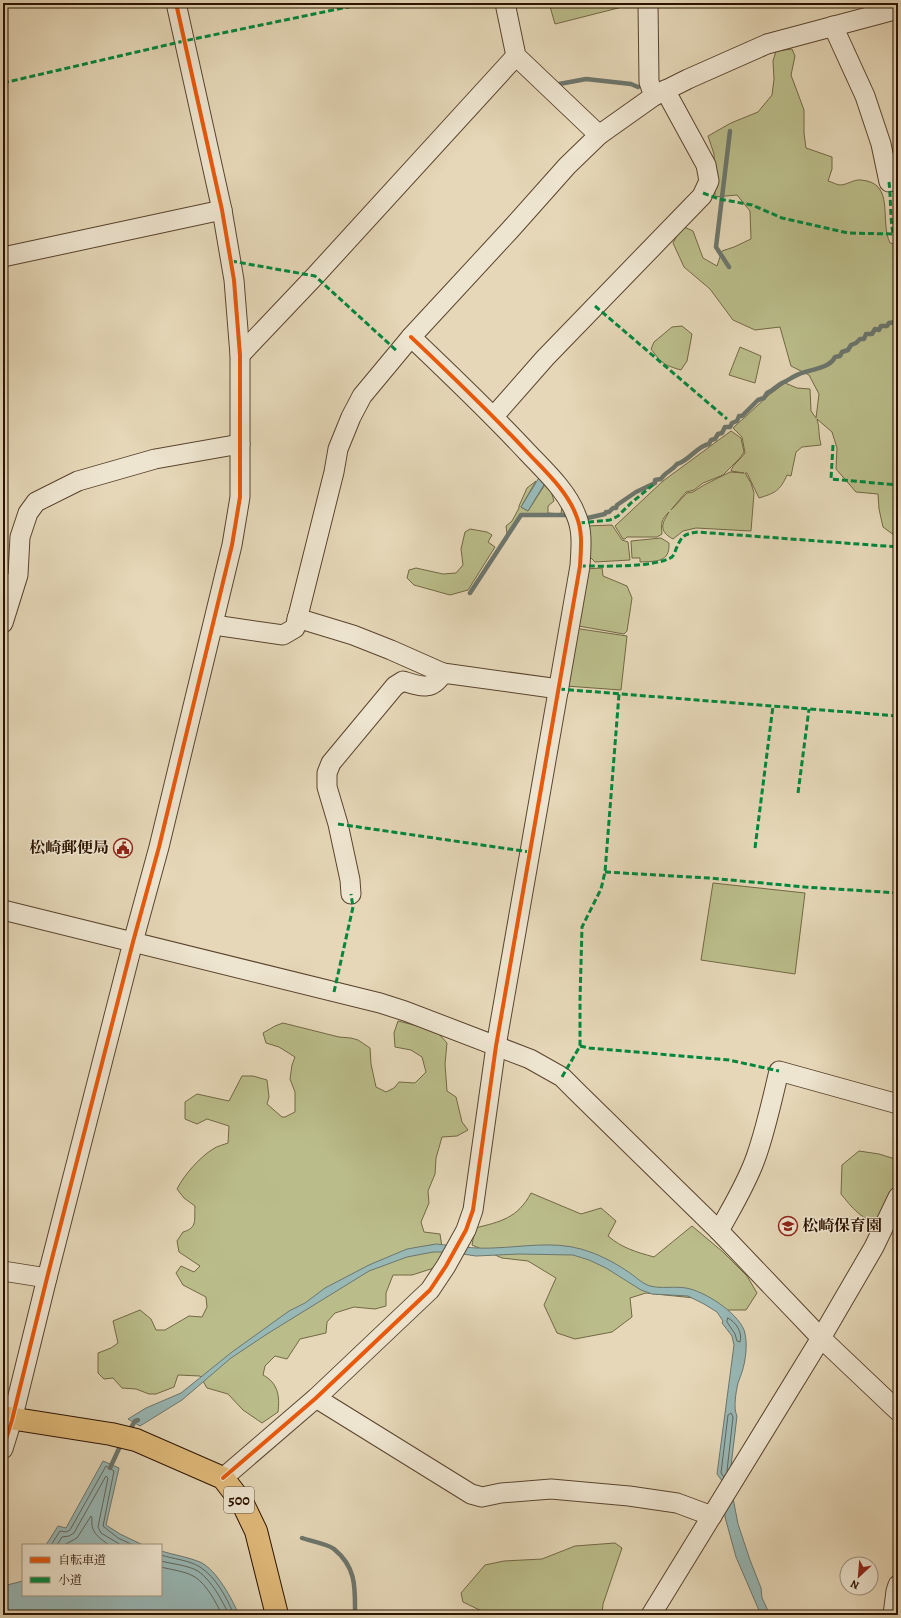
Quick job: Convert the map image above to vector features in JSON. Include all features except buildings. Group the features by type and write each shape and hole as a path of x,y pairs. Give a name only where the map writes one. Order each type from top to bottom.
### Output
{"highway":[{"name":"500","path":"8,1419 111,1434 136,1440 223,1478 242,1504 256,1531 277,1615"}],"street":[{"path":"3,1449 8,1419 47,1278 133,942 159,847 214,626 232,545 240,498 240,355 234,280 222,210 176,3"},
{"path":"505,3 516,56 599,135"},
{"path":"494,416 546,358 702,196 709,181 706,166 660,93 649,82 648,3"},
{"path":"214,626 283,635 295,628 334,472 338,449 351,417 362,396 411,337 567,166 599,135 660,93 767,44 898,9"},
{"path":"833,26 865,96 881,144 890,182"},
{"path":"240,355 315,276 516,56"},
{"path":"3,257 222,210"},
{"path":"223,1478 316,1398 430,1290 446,1266 466,1230 473,1210 496,1046 580,566 582,539 579,523 576,514 564,493 494,416 411,337"},
{"path":"3,623 18,575 20,537 28,513 36,502 78,481 155,459 240,444"},
{"path":"297,618 359,638 444,673 559,689"},
{"path":"351,894 350,880 338,824 327,787 326,773 331,763 395,686 403,681 419,686 431,686 438,681 444,673"},
{"path":"3,910 380,1003 530,1059 562,1077 719,1231 820,1338 898,1411"},
{"path":"719,1231 742,1190 756,1158 779,1071 898,1104"},
{"path":"651,1615 874,1248 898,1197"},
{"path":"3,1271 47,1278"},
{"path":"316,1398 471,1494 482,1497 502,1493 551,1489 629,1496 677,1503 712,1516"},
{"path":"893,1615 898,1585"}],"green space":[{"path":"549,3 638,3 555,24"},
{"path":"792,49 795,56 791,75 804,110 804,133 806,148 832,157 832,169 828,181 840,185 861,180 872,183 879,188 883,195 887,234 890,243 898,245 898,538 883,527 879,509 878,494 856,492 836,469 837,448 832,432 817,419 821,445 802,447 796,452 791,476 787,475 782,485 776,491 759,498 747,473 745,473 751,483 754,493 751,531 696,528 683,531 673,539 663,530 663,523 669,512 664,517 662,522 662,534 657,537 627,537 623,539 615,526 663,481 731,431 741,438 744,452 740,458 723,475 703,483 694,490 686,492 671,510 687,493 693,492 730,472 744,473 731,471 745,453 742,437 733,428 769,395 785,383 797,388 810,389 811,411 816,418 819,394 809,375 791,366 780,327 755,330 733,320 710,289 684,267 673,243 682,226 693,231 703,258 717,266 722,251 751,239 750,211 737,195 715,197 714,154 708,136 731,123 758,112 772,95 774,79 773,61 776,51"},
{"path":"682,326 692,334 687,361 681,370 664,363 651,349 654,342 672,327"},
{"path":"740,347 761,356 755,383 729,375"},
{"path":"536,481 521,507 528,511 546,483 551,491 554,501 548,506 548,513 561,514 562,505 567,515 521,514 507,534 506,526 512,521 527,488"},
{"path":"612,525 622,540 628,542 630,560 595,562 589,556 586,526"},
{"path":"470,529 487,532 492,535 488,542 495,547 468,590 450,595 414,585 407,578 409,570 416,568 443,574 456,573 463,565 461,549 465,532"},
{"path":"661,538 669,543 669,550 664,558 656,561 640,562 640,558 632,558 631,541"},
{"path":"602,568 603,576 627,586 632,598 627,631 624,634 573,625 584,569"},
{"path":"574,628 627,636 621,690 566,686"},
{"path":"713,883 805,893 795,974 701,960"},
{"path":"398,1021 414,1025 421,1024 438,1033 447,1043 445,1064 447,1091 456,1097 462,1122 468,1130 457,1136 442,1137 436,1158 435,1174 428,1191 429,1203 421,1222 424,1232 440,1234 443,1254 434,1268 412,1275 393,1275 386,1293 386,1306 375,1309 354,1307 335,1313 327,1322 326,1333 300,1339 287,1359 275,1356 265,1366 263,1375 272,1382 277,1390 279,1401 278,1412 262,1423 243,1410 228,1394 207,1388 200,1376 178,1375 174,1387 156,1394 149,1394 136,1389 122,1388 113,1378 104,1379 98,1373 98,1353 111,1348 118,1343 113,1321 140,1310 151,1319 156,1330 165,1330 189,1316 202,1317 207,1307 206,1297 183,1285 176,1273 181,1266 194,1272 200,1266 179,1252 177,1241 183,1232 191,1228 193,1225 195,1219 195,1206 184,1198 177,1189 188,1172 198,1161 218,1146 228,1143 229,1126 207,1119 197,1124 185,1119 185,1102 197,1094 229,1101 242,1076 253,1076 267,1080 269,1097 267,1104 282,1117 295,1112 295,1092 290,1079 295,1057 279,1047 266,1043 263,1033 283,1023 339,1037 358,1040 370,1048 371,1064 376,1087 386,1092 394,1088 399,1082 415,1083 426,1072 422,1057 411,1050 395,1047 394,1033"},
{"path":"859,1151 879,1154 898,1160 898,1212 888,1219 875,1221 869,1220 858,1213 841,1194 842,1165"},
{"path":"531,1193 581,1214 601,1208 616,1221 608,1236 624,1247 654,1257 692,1226 723,1252 747,1276 757,1293 746,1310 726,1310 704,1299 646,1293 630,1298 632,1317 612,1332 575,1339 557,1333 544,1305 556,1278 528,1261 502,1258 472,1245 475,1228 508,1218 520,1208"},
{"path":"615,1543 622,1548 603,1604 602,1615 490,1615 463,1602 461,1593 485,1565 504,1561 542,1559 575,1546"}],"water":[{"path":"540,476 545,483 528,511 521,507"},
{"path":"436,1244 486,1248 559,1245 581,1249 610,1261 650,1286 686,1288 702,1293 719,1303 735,1316 744,1330 746,1351 745,1362 738,1383 735,1400 737,1416 731,1466 733,1498 738,1524 761,1588 762,1598 770,1615 761,1615 736,1557 725,1517 723,1482 717,1474 734,1345 732,1336 722,1323 723,1321 717,1312 704,1304 688,1296 652,1294 641,1290 606,1268 589,1260 573,1255 519,1254 476,1256 449,1252 433,1252 407,1257 369,1271 231,1358 182,1400 140,1426 128,1419 146,1408 181,1393 232,1352 289,1311 305,1303 325,1288 369,1265 407,1249"},
{"path":"103,1461 119,1468 106,1525 120,1534 141,1544 47,1544 58,1526 66,1528"},
{"path":"162,1551 195,1560 206,1566 218,1578 239,1615 3,1615 3,1586 22,1581 22,1596 162,1596"}],"waterway":[{"path":"554,85 586,79 631,84 638,87"},
{"path":"729,267 716,247 730,131"},
{"path":"583,519 609,512 636,492 655,483 655,480 661,479 677,464 705,445 709,444 718,434 722,433 725,427 730,427 732,423 737,421 739,416 742,416 758,400 764,398 767,393 780,384 800,374 823,367 835,357 840,356 842,352 848,350 851,345 860,339 864,339 866,334 872,334 875,329 879,330 881,326 887,326 889,323 896,322 898,320"},
{"path":"470,593 521,515 568,515"},
{"path":"128,1433 135,1421 138,1420"},
{"path":"110,1468 122,1442"},
{"path":"302,1538 331,1547 342,1556 351,1571 353,1579 355,1615"}],"marked path":[{"path":"3,83 184,41 367,3"},
{"path":"889,182 893,234 898,237"},
{"path":"703,193 719,199 752,205 782,218 848,233 893,234"},
{"path":"231,261 315,276 398,352"},
{"path":"595,306 727,419"},
{"path":"833,445 831,479 898,485"},
{"path":"579,523 610,520 618,516 654,484"},
{"path":"580,566 628,566 664,561 673,556 684,536 698,532 898,547"},
{"path":"559,689 898,716"},
{"path":"562,1077 580,1046 582,927 601,889 605,872 619,694"},
{"path":"755,848 773,706"},
{"path":"798,793 809,709"},
{"path":"338,824 530,852"},
{"path":"605,872 709,878 805,887 898,893"},
{"path":"334,992 353,907 351,894"},
{"path":"580,1046 729,1060 779,1071"}],"cycle path":[{"path":"3,1449 12,1420 133,942 159,847 232,545 240,497 240,355 234,280 222,210 176,3"},
{"path":"223,1478 316,1398 430,1290 446,1266 466,1230 473,1210 496,1046 580,566 580,527 572,506 567,498 548,474 499,423 411,337"}],"place":[{"name":"松崎郵便局","path":"123,848"},
{"name":"松崎保育園","path":"788,1226"}]}
